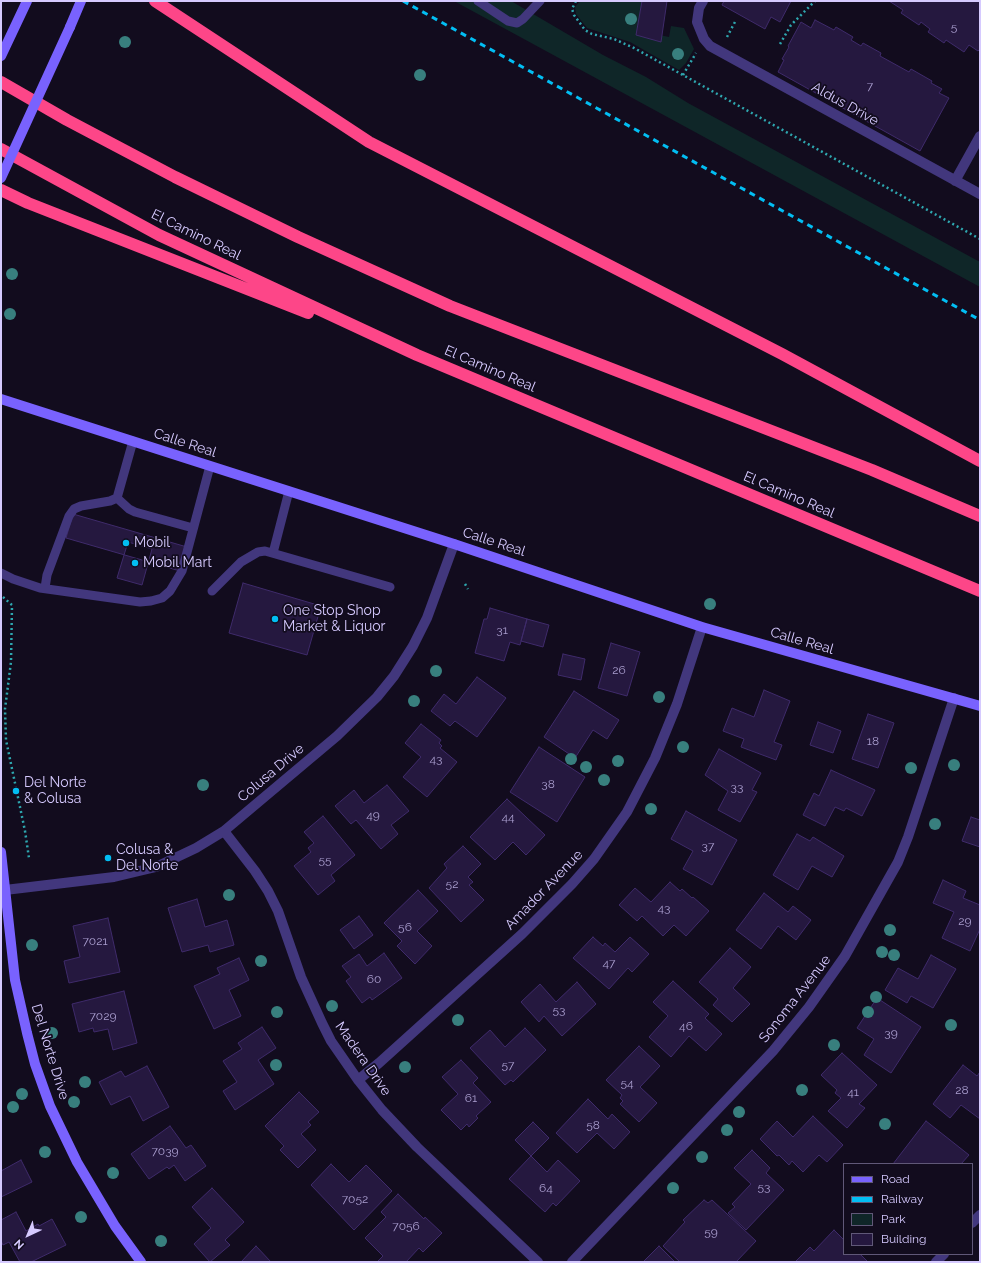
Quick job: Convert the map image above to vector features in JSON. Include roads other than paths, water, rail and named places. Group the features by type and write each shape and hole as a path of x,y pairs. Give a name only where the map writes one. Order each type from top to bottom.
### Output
{"highway":[{"path":"155,1 369,142 782,354 980,461"},
{"path":"1,82 67,120 175,177 298,237 450,306 872,470 980,516"},
{"name":"El Camino Real","path":"1,149 159,235 417,355 980,591"},
{"path":"1,190 28,203 417,355"}],"street":[{"path":"1,56 27,1"},
{"path":"1,178 80,1"},
{"name":"Aldus Drive","path":"703,1 697,16 701,33 710,46 980,194"},
{"path":"955,181 980,136"},
{"name":"Calle Real","path":"1,399 454,544 702,627 980,706"},
{"name":"Colusa Drive","path":"5,890 114,877 156,867 196,848 224,831 337,736 377,697 394,676 413,646 427,618 454,544"},
{"name":"Amador Avenue","path":"358,1080 390,1054 516,939 566,891 594,859 626,812 655,758 677,704 702,627"},
{"name":"Sonoma Avenue","path":"572,1262 773,1051 809,1007 846,956 898,862 908,837 954,698"},
{"name":"Madera Drive","path":"224,831 255,871 268,891 278,911 301,977 322,1023 331,1041 358,1080 382,1110 417,1147 538,1262"},
{"name":"Del Norte Drive","path":"1,852 16,980 35,1064 50,1106 88,1181 114,1226 141,1262"},
{"path":"973,1223 980,1215"}],"lane":[{"path":"478,1 508,21 517,23 523,19 540,1"},
{"path":"117,498 133,441"},
{"path":"1,572 13,579 45,588 140,602 162,598 170,591 182,571 210,466"},
{"path":"273,553 289,491"},
{"path":"117,498 129,509 135,512 193,528"},
{"path":"45,588 50,568 69,516 74,509 117,498"},
{"path":"212,590 249,556 265,551 390,587"}],"railway":[{"path":"403,1 980,320"}],"place":[{"name":"Mobil","path":"126,543"},
{"name":"Mobil Mart","path":"135,563"},
{"name":"One Stop Shop Market & Liquor","path":"275,619"},
{"name":"Del Norte & Colusa","path":"16,791"},
{"name":"Colusa & Del Norte","path":"108,858"}]}
